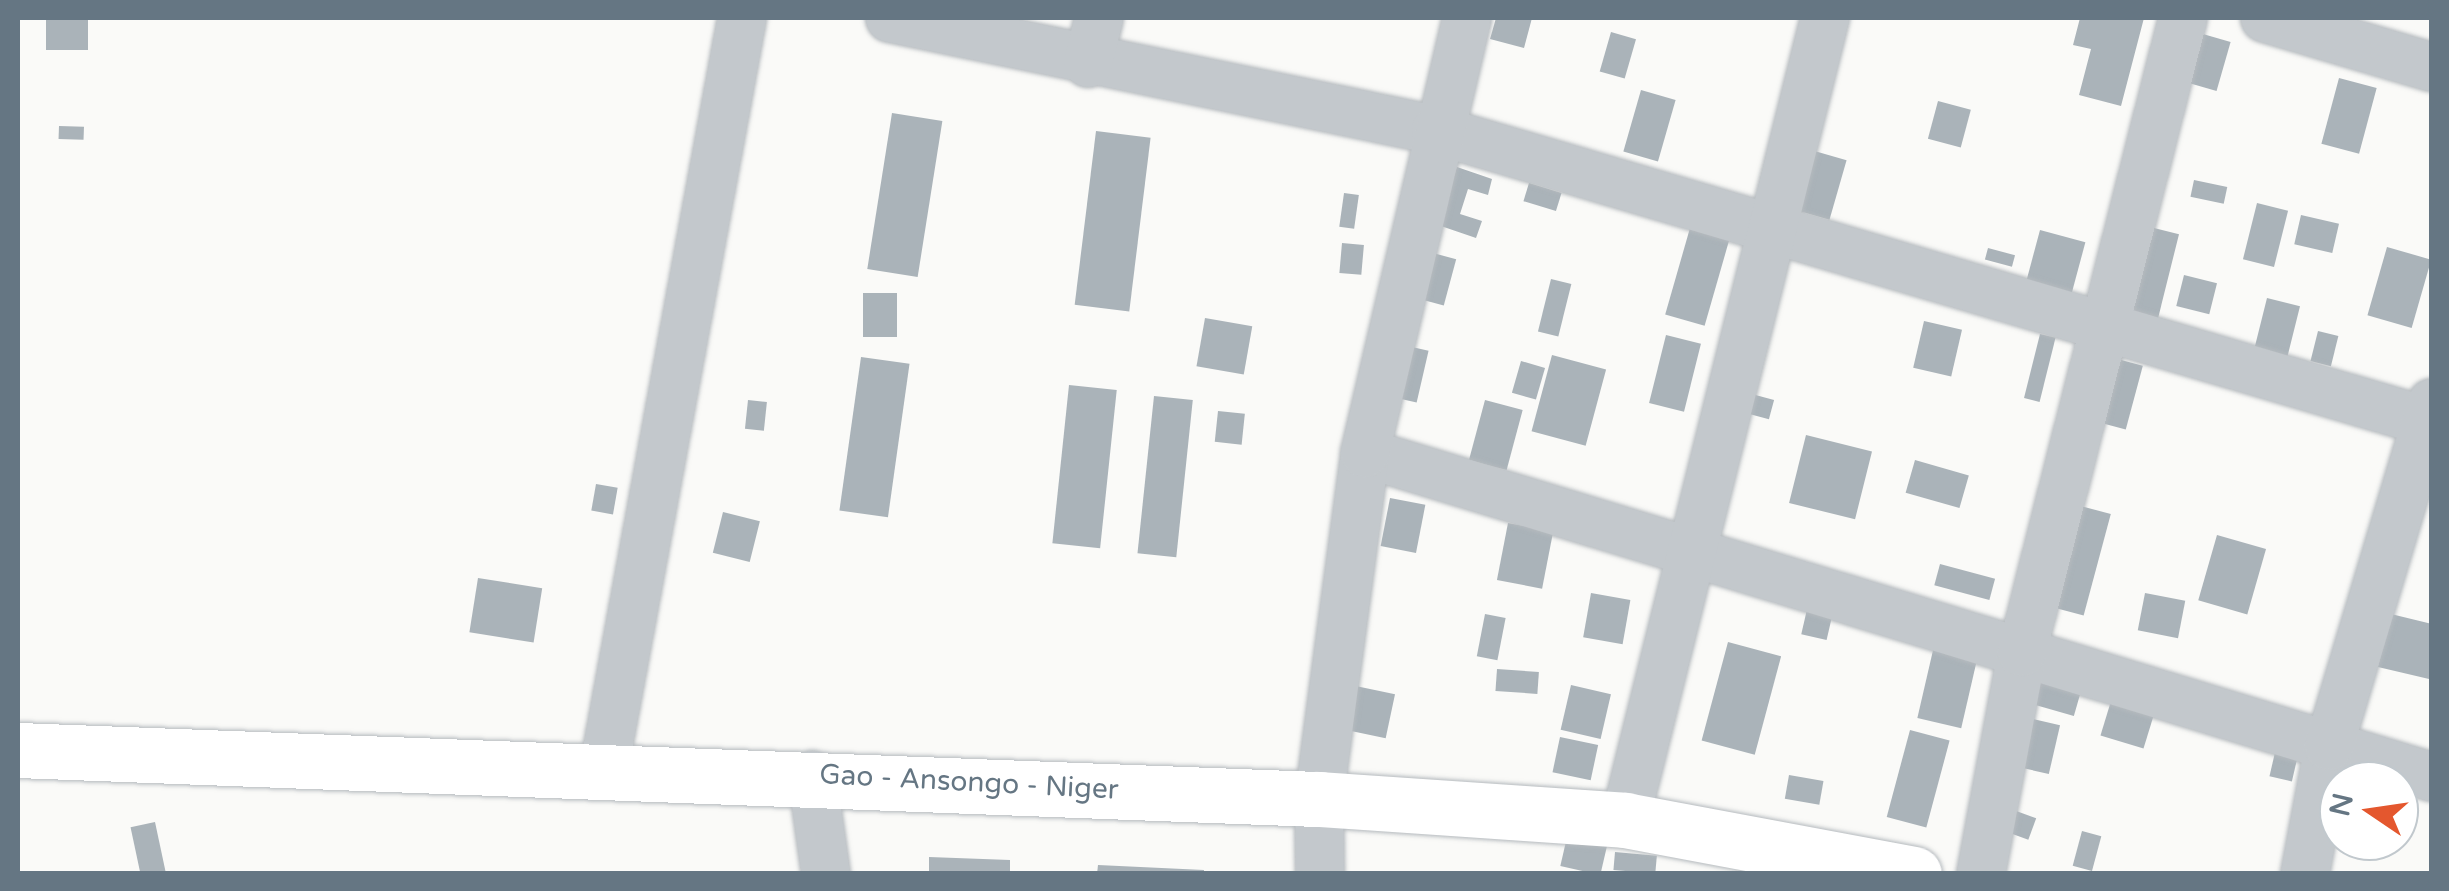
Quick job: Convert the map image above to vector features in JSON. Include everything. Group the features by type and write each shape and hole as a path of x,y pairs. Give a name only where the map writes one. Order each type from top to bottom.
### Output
{"main road":[{"name":"Gao - Ansongo - Niger","path":"18,750 812,775 1319,798 1625,820 1914,874"}],"street":[{"path":"604,768 742,18"},
{"path":"890,18 1093,40 1778,224 2100,326 2430,416 2329,746 2304,874"},
{"path":"1320,874 1319,798 1365,454 1436,130 1466,18"},
{"path":"1625,820 1696,554 1825,18"},
{"path":"1981,874 2022,652 2100,326 2183,18"},
{"path":"2265,18 2432,68"},
{"path":"1365,454 2432,776"},
{"path":"812,775 826,874"}],"building":[{"path":"46,18 88,18 88,50 46,50"},
{"path":"1496,18 1532,18 1524,48 1490,39"},
{"path":"2080,18 2144,18 2121,106 2079,95 2091,49 2073,45"},
{"path":"1611,32 1636,39 1625,79 1600,71"},
{"path":"2196,32 2231,42 2217,91 2182,81"},
{"path":"2339,78 2377,88 2359,154 2321,144"},
{"path":"1641,90 1676,100 1658,161 1623,152"},
{"path":"1938,101 1971,110 1961,147 1928,139"},
{"path":"892,113 942,121 918,277 867,269"},
{"path":"59,126 84,127 84,140 59,139"},
{"path":"1096,131 1151,138 1129,311 1075,305"},
{"path":"1811,150 1847,160 1829,220 1794,210"},
{"path":"1457,167 1492,179 1488,195 1468,189 1460,214 1482,221 1476,238 1438,225"},
{"path":"2194,180 2227,187 2224,204 2190,197"},
{"path":"1529,183 1562,193 1556,211 1523,201"},
{"path":"1344,193 1359,195 1354,229 1339,227"},
{"path":"2257,203 2288,211 2274,267 2243,259"},
{"path":"2301,215 2339,224 2332,253 2294,244"},
{"path":"2146,226 2179,234 2157,323 2124,315"},
{"path":"1690,228 1729,239 1705,326 1665,315"},
{"path":"2040,230 2085,242 2072,293 2026,281"},
{"path":"1342,243 1364,245 1361,275 1339,273"},
{"path":"2387,247 2431,260 2412,328 2367,315"},
{"path":"1988,248 2015,255 2012,267 1985,260"},
{"path":"1433,253 1456,259 1444,306 1421,299"},
{"path":"2184,275 2217,283 2209,314 2176,306"},
{"path":"1551,279 1571,284 1558,336 1538,331"},
{"path":"863,293 897,293 897,337 863,337"},
{"path":"2267,298 2300,306 2287,357 2254,348"},
{"path":"1205,318 1252,326 1244,375 1196,366"},
{"path":"1924,321 1962,330 1951,377 1913,368"},
{"path":"2318,331 2338,336 2331,366 2311,361"},
{"path":"2040,334 2056,338 2040,402 2024,398"},
{"path":"1666,335 1701,344 1684,412 1649,403"},
{"path":"1412,347 1429,351 1417,402 1400,399"},
{"path":"1552,355 1606,369 1586,446 1532,431"},
{"path":"861,357 910,364 888,517 839,510"},
{"path":"2110,357 2143,366 2126,430 2093,421"},
{"path":"1521,361 1545,368 1536,400 1512,393"},
{"path":"1069,385 1117,390 1100,548 1052,543"},
{"path":"1748,393 1774,400 1769,419 1743,412"},
{"path":"1154,396 1193,400 1176,557 1137,553"},
{"path":"748,400 767,402 764,431 745,429"},
{"path":"1485,400 1523,410 1507,470 1469,460"},
{"path":"1218,411 1245,414 1242,445 1215,442"},
{"path":"1806,435 1872,451 1855,519 1789,503"},
{"path":"1915,460 1969,475 1959,508 1906,493"},
{"path":"596,484 618,488 613,514 591,511"},
{"path":"1390,498 1425,505 1416,553 1381,546"},
{"path":"2077,505 2111,514 2084,615 2050,606"},
{"path":"723,512 760,521 750,562 713,553"},
{"path":"1508,523 1553,532 1542,589 1497,580"},
{"path":"2217,535 2266,549 2247,614 2198,600"},
{"path":"1940,564 1995,579 1989,600 1934,585"},
{"path":"478,578 542,588 534,642 469,632"},
{"path":"1591,593 1630,600 1623,644 1583,637"},
{"path":"2145,593 2185,601 2178,638 2138,630"},
{"path":"1808,605 1833,611 1827,640 1801,634"},
{"path":"1485,614 1506,618 1497,660 1477,656"},
{"path":"2391,614 2432,624 2429,679 2378,667"},
{"path":"1728,642 1781,656 1755,755 1702,741"},
{"path":"1934,646 1978,656 1961,728 1917,718"},
{"path":"1497,669 1539,672 1537,694 1495,691"},
{"path":"2032,677 2081,691 2074,716 2025,702"},
{"path":"1351,685 1395,694 1386,738 1342,729"},
{"path":"1571,685 1611,694 1601,739 1561,730"},
{"path":"2111,701 2154,714 2144,749 2100,735"},
{"path":"2024,717 2060,725 2049,774 2013,766"},
{"path":"1910,730 1950,741 1926,828 1887,817"},
{"path":"1560,737 1598,745 1591,780 1553,772"},
{"path":"2276,748 2298,753 2292,781 2269,776"},
{"path":"1789,775 1823,781 1819,805 1785,799"},
{"path":"2008,808 2036,818 2028,840 2000,830"},
{"path":"155,822 166,874 140,874 131,827"},
{"path":"1570,824 1610,833 1601,874 1560,866"},
{"path":"2082,831 2101,836 2092,871 2073,866"},
{"path":"1615,852 1657,856 1655,874 1613,870"},
{"path":"929,857 1010,860 1010,874 929,874"},
{"path":"1098,865 1204,870 1204,874 1097,874"}]}
